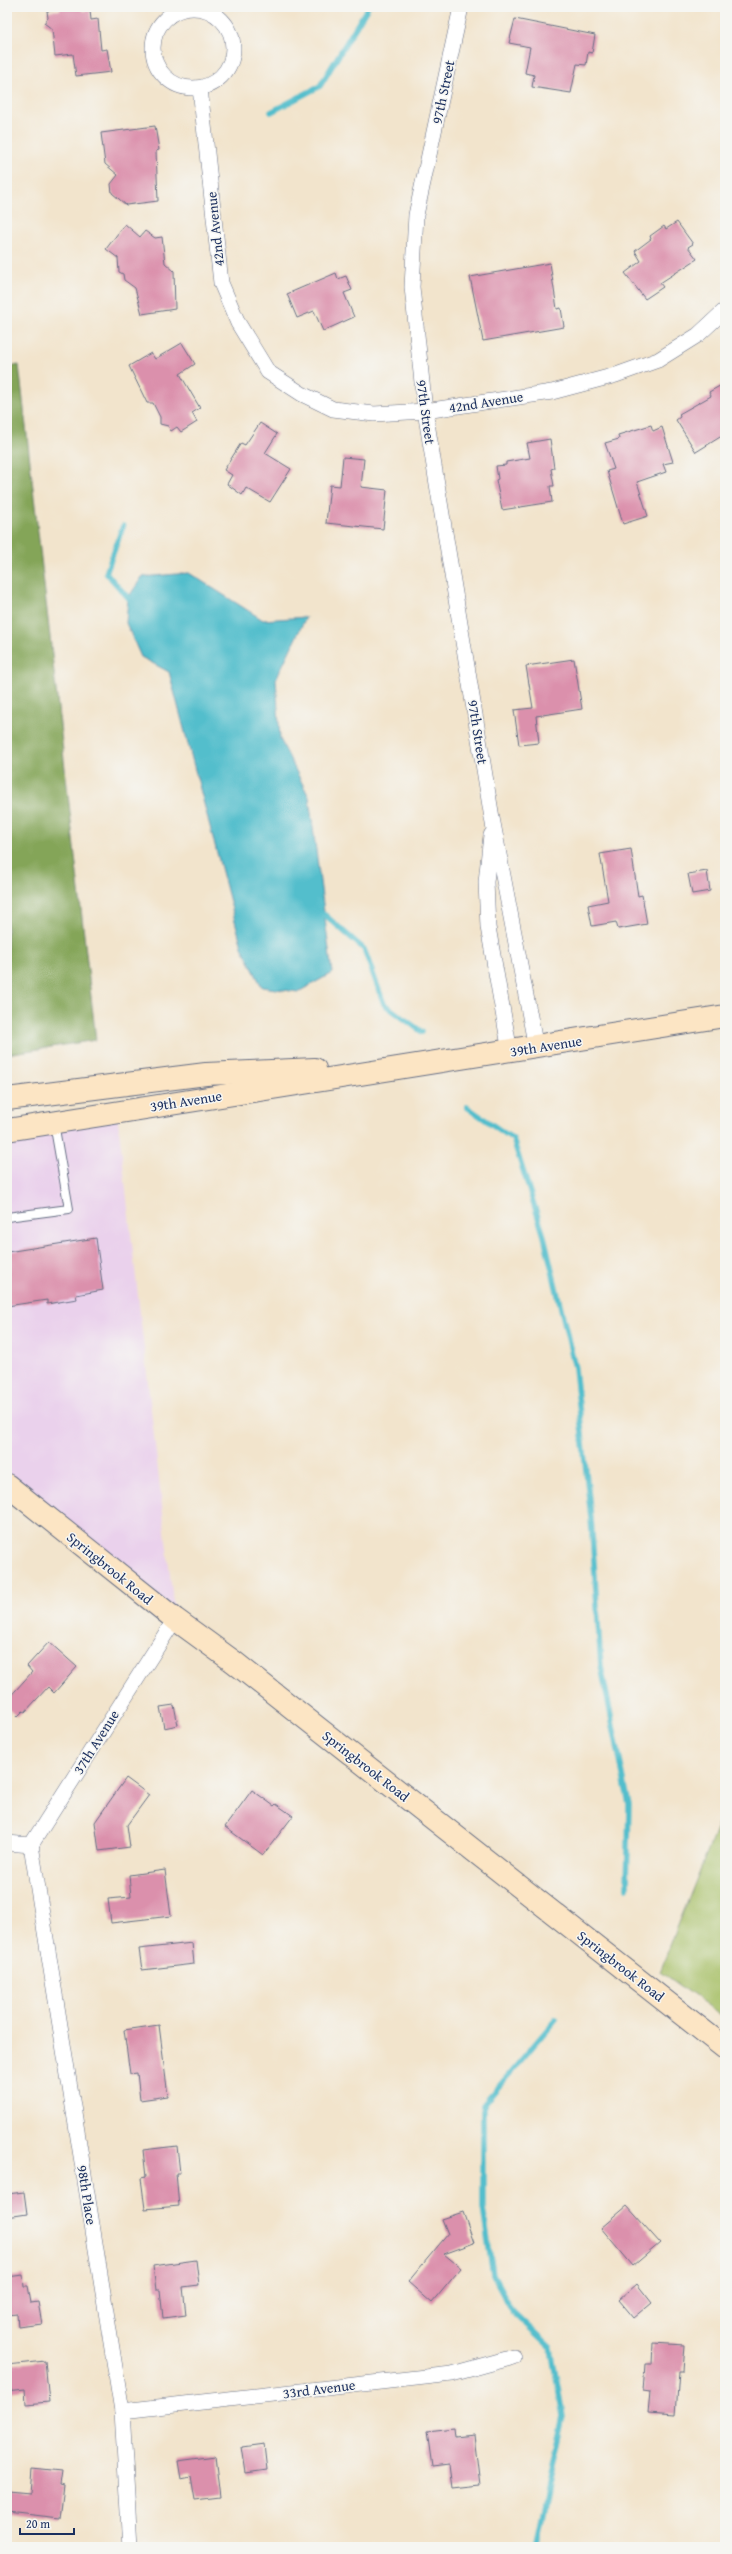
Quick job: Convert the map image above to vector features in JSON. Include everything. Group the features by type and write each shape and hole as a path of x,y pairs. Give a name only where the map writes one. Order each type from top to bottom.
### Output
{"main road":[{"name":"39th Avenue","path":"7,1130 536,1048 725,1016"},
{"name":"39th Avenue","path":"7,1099 206,1074 330,1069 366,1074"},
{"name":"Springbrook Road","path":"7,1485 175,1619 234,1662 725,2048"}],"street":[{"name":"97th Street","path":"461,7 416,215 412,288 425,411 492,818 536,1048"},
{"path":"190,8 204,9 216,15 225,24 231,37 233,50 230,63 223,74 213,83 200,88 187,88 174,84 164,76 156,65 153,53 153,40 158,27 166,17 178,10 190,8"},
{"name":"42nd Avenue","path":"200,88 221,284 238,323 268,372 302,394 333,409 374,414 425,411 552,392 616,375 658,360 698,335 725,310"},
{"name":"97th Street","path":"492,818 486,882 488,927 510,1052"},
{"name":"37th Avenue","path":"31,1845 175,1619"},
{"path":"7,1843 31,1845"},
{"name":"98th Place","path":"31,1845 122,2411 130,2547"},
{"name":"33rd Avenue","path":"122,2411 452,2374 514,2357"}],"lane":[{"path":"7,1217 70,1209 54,1122"}],"shaded area":[{"path":"117,1112 175,1619 7,1485 7,1130"}],"green space":[{"path":"19,365 96,1040 7,1054 7,367"},
{"path":"725,1807 725,2018 660,1971"}],"water":[{"path":"189,573 263,620 306,617 276,679 280,739 309,797 332,973 298,992 262,987 242,947 169,672 141,657 126,623 128,598 142,577"}],"building":[{"path":"60,7 82,7 82,11 90,10 91,20 98,19 101,50 107,49 111,72 76,76 73,54 55,56 52,29 44,23 48,18 47,11 60,10"},
{"path":"515,19 595,35 592,53 588,52 586,65 577,64 571,93 532,87 534,75 525,73 530,47 509,43"},
{"path":"155,126 159,150 156,151 158,201 126,205 112,193 111,184 118,175 105,164 101,133"},
{"path":"677,222 693,244 688,247 697,259 660,283 663,287 645,299 625,273 641,261 635,251 651,239 650,236 664,226 666,229"},
{"path":"125,224 140,237 145,231 155,238 162,237 165,263 174,271 175,309 142,314 135,288 124,280 123,274 119,272 118,258 106,249"},
{"path":"550,263 557,309 561,308 564,327 483,341 470,277"},
{"path":"336,273 338,279 346,276 352,290 344,293 354,317 323,331 314,311 297,318 287,294"},
{"path":"182,343 195,364 180,374 200,408 192,413 197,422 181,432 177,427 171,431 168,426 160,424 160,417 153,403 147,403 129,366 151,353 155,359"},
{"path":"725,383 725,434 696,452 676,420 680,417 679,414 711,396 709,392"},
{"path":"260,423 277,434 265,453 291,469 270,502 246,488 242,495 227,484 232,475 224,470 241,443 245,445"},
{"path":"651,425 653,431 662,427 673,462 663,464 666,472 637,482 648,516 623,524 607,471 614,469 605,443 619,439 618,435"},
{"path":"550,439 554,468 551,469 554,486 550,486 552,502 502,510 496,480 498,479 496,466 506,465 506,462 530,458 527,443"},
{"path":"343,457 364,459 361,487 387,490 383,529 326,523 330,485 340,486"},
{"path":"574,659 582,709 536,716 539,743 519,745 514,710 533,708 526,666"},
{"path":"631,849 638,896 642,895 647,924 618,929 616,922 592,926 588,905 608,901 600,854"},
{"path":"707,871 710,891 692,894 688,874"},
{"path":"96,1238 103,1290 76,1295 77,1299 47,1304 47,1300 7,1306 7,1252"},
{"path":"49,1642 77,1667 54,1693 48,1687 25,1712 23,1711 17,1717 7,1708 7,1700 32,1672 27,1666"},
{"path":"174,1705 178,1725 164,1728 160,1707"},
{"path":"126,1778 149,1795 127,1825 130,1847 99,1851 95,1822"},
{"path":"252,1790 274,1806 276,1804 293,1816 263,1855 225,1827"},
{"path":"165,1870 171,1916 111,1923 108,1899 131,1897 129,1875"},
{"path":"192,1943 194,1964 142,1970 139,1949"},
{"path":"159,2025 168,2096 140,2100 137,2073 130,2074 124,2030"},
{"path":"177,2146 180,2173 176,2173 179,2206 145,2209 141,2178 146,2177 143,2150"},
{"path":"24,2192 27,2214 7,2217 7,2194"},
{"path":"627,2206 660,2243 633,2266 601,2228"},
{"path":"463,2212 474,2243 444,2254 461,2268 432,2303 408,2282 448,2234 442,2219"},
{"path":"196,2260 199,2285 183,2287 186,2315 163,2318 160,2290 156,2290 153,2266"},
{"path":"23,2275 24,2286 28,2286 31,2303 38,2302 42,2324 18,2327 17,2314 7,2315 7,2277"},
{"path":"637,2284 652,2303 634,2318 619,2300"},
{"path":"653,2343 685,2345 683,2371 679,2371 676,2415 648,2413 650,2392 643,2391 645,2364 652,2364"},
{"path":"45,2361 49,2402 26,2404 25,2389 7,2391 7,2365"},
{"path":"454,2428 455,2437 474,2435 480,2485 452,2488 449,2465 432,2467 427,2431"},
{"path":"264,2444 267,2470 246,2473 242,2447"},
{"path":"215,2456 220,2498 195,2501 191,2477 181,2479 178,2461"},
{"path":"32,2468 62,2471 60,2485 64,2486 60,2518 7,2512 7,2491 30,2493"}],"waterway":[{"path":"271,112 320,86 368,7"},
{"path":"123,526 106,573 133,603"},
{"path":"318,912 325,915 364,949 384,1004 422,1032"},
{"path":"467,1107 513,1139 544,1236 575,1368 591,1518 601,1666 629,1805 627,1888"},
{"path":"535,2547 563,2416 551,2348 513,2312 493,2275 483,2208 483,2105 556,2019"}]}
